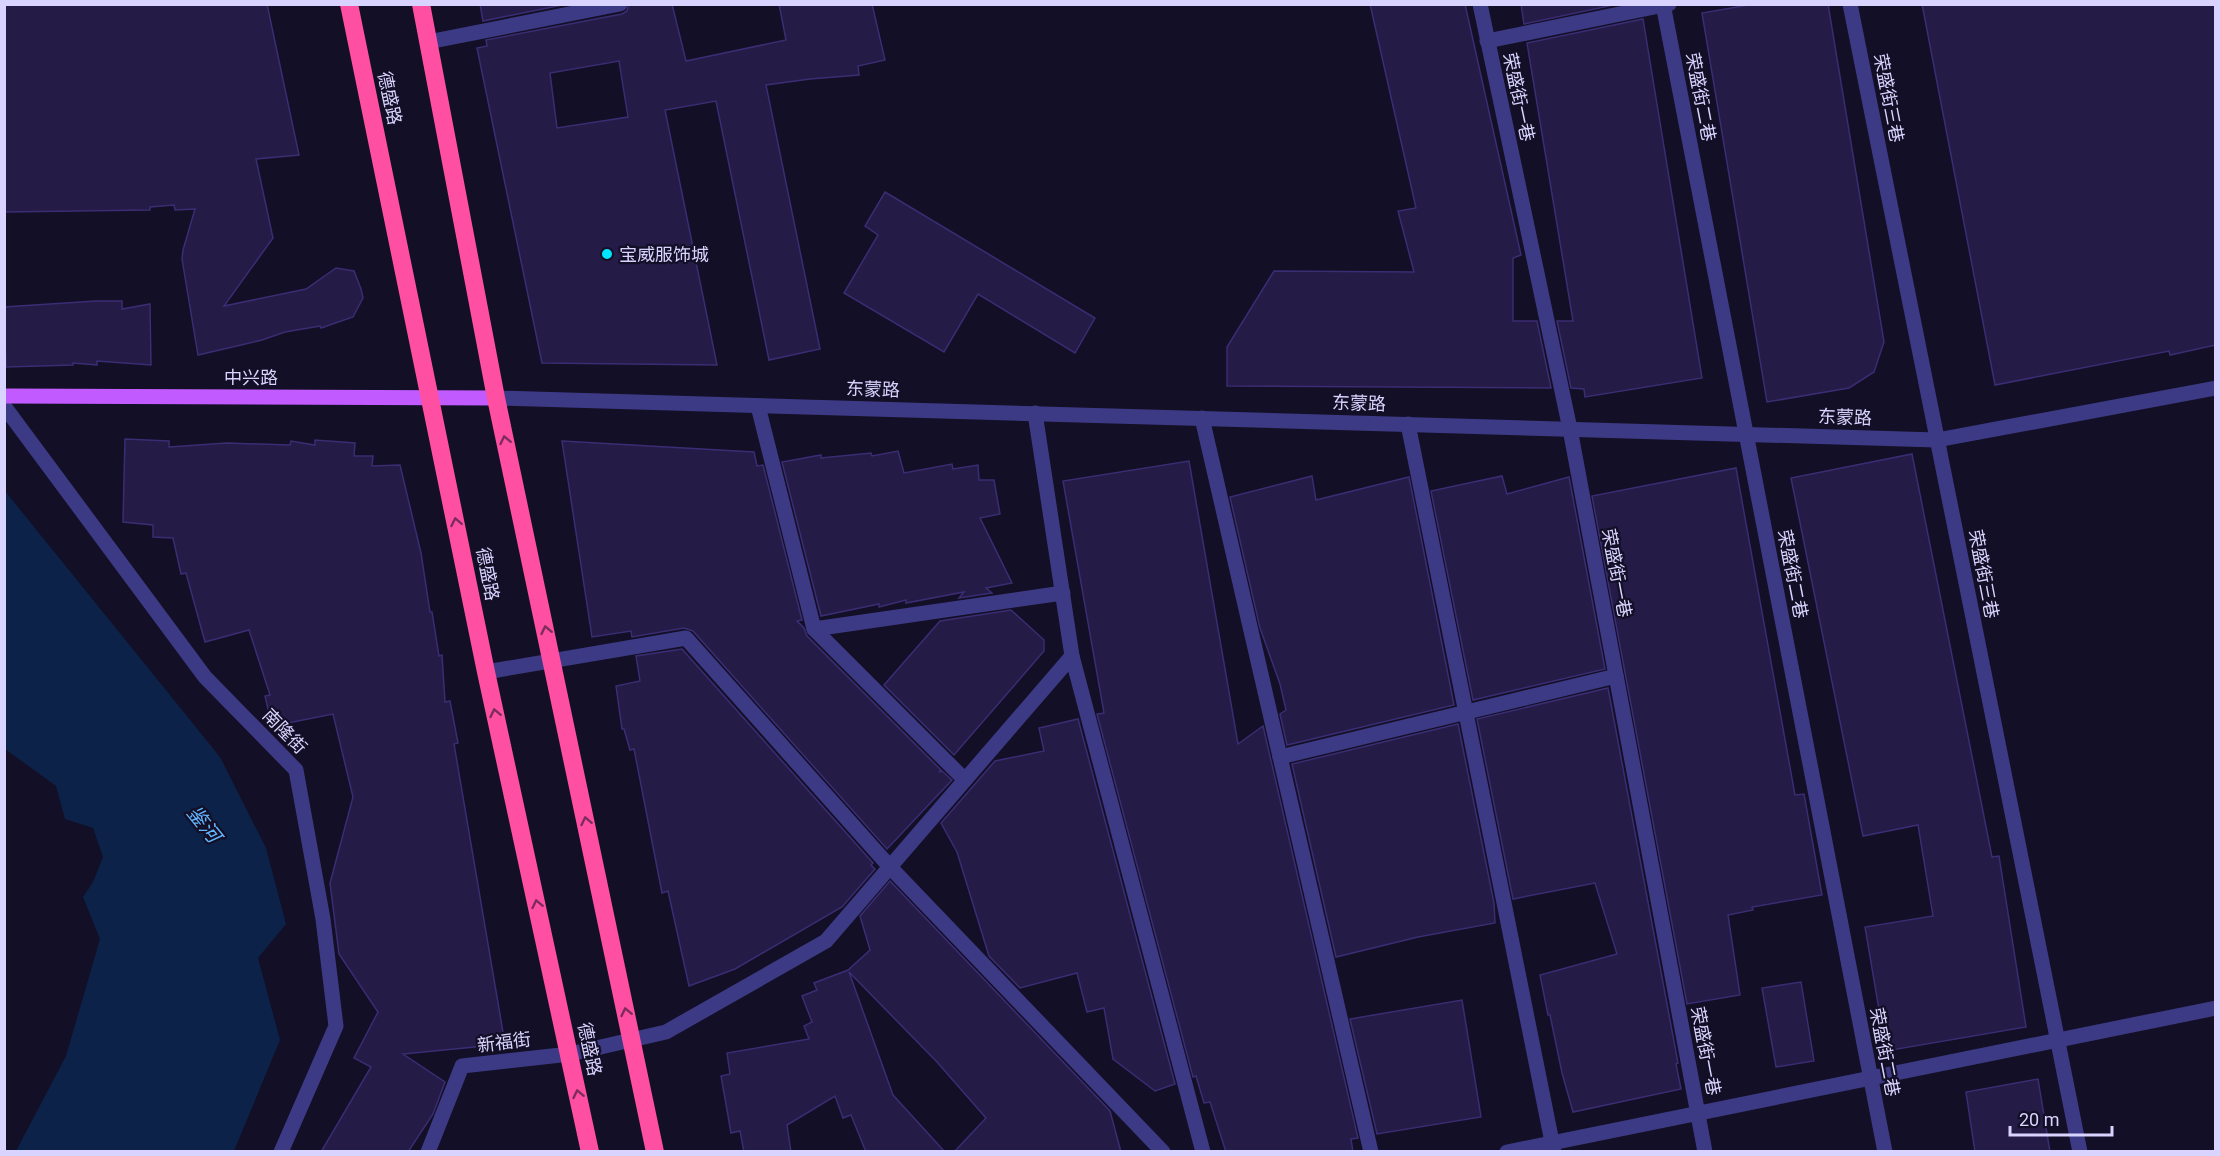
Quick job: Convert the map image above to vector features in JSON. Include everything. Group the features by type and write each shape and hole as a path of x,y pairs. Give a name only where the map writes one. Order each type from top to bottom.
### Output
{"highway":[{"name":"德盛路","path":"349,4 486,672 590,1152"},
{"path":"421,4 496,398 655,1152"}],"main road":[{"name":"中兴路","path":"4,396 496,398"}],"street":[{"path":"428,42 620,4"},
{"name":"荣盛街一巷","path":"1480,4 1570,429 1705,1152"},
{"name":"荣盛街三巷","path":"1851,4 2080,1152"},
{"path":"1487,40 1666,5"},
{"name":"荣盛街二巷","path":"1666,5 1885,1152"},
{"name":"东蒙路","path":"496,398 1938,440 2216,388"},
{"name":"南隆街","path":"4,406 205,677 296,770 323,919 336,1026 281,1152"},
{"path":"758,406 814,629 965,780"},
{"path":"1035,413 1072,656 1203,1152"},
{"path":"1202,418 1371,1152"},
{"path":"1408,424 1553,1147"},
{"path":"814,629 1063,593"},
{"path":"486,672 686,638 890,867 1163,1152"},
{"path":"570,1054 666,1032 826,941 1072,656"},
{"path":"1280,757 1616,676"},
{"path":"1507,1152 1553,1147 1698,1113 2216,1008"},
{"name":"新福街","path":"428,1152 462,1066 570,1054"}],"water":[{"name":"鉴河","path":"5,491 220,757 266,848 286,924 258,958 280,1040 234,1151 16,1151 66,1056 100,939 83,897 93,882 103,857 93,828 65,819 56,786 5,749"}],"building":[{"path":"4,4 267,4 299,155 256,159 273,238 224,306 306,289 336,268 354,271 361,289 363,298 353,317 321,328 320,326 285,332 262,340 198,355 182,259 195,209 175,210 174,205 150,207 150,210 4,212"},
{"path":"480,4 567,4 483,21"},
{"path":"629,4 672,4 686,61 786,40 779,4 872,4 885,60 858,66 859,75 766,85 820,349 769,360 716,101 665,110 717,365 542,363 477,48 487,46 486,40 622,14 627,11","holes":["619,61 628,117 557,128 550,73"]},
{"path":"1370,4 1465,4 1521,255 1513,258 1513,321 1537,321 1551,388 1227,386 1227,347 1274,271 1414,272 1398,211 1416,208"},
{"path":"1521,4 1618,4 1524,24"},
{"path":"1754,4 1828,4 1884,342 1874,372 1849,388 1767,402 1702,13"},
{"path":"1922,4 2216,4 2216,345 2170,355 2169,351 1995,385"},
{"path":"1643,19 1702,378 1585,397 1584,389 1571,388 1557,321 1573,321 1527,43"},
{"path":"885,192 1095,318 1075,353 978,294 944,352 844,293 878,235 865,226"},
{"path":"122,301 122,309 150,304 151,365 97,361 97,365 73,363 73,365 6,367 4,307"},
{"path":"125,439 169,441 169,447 227,443 290,445 291,441 315,445 315,440 355,443 354,456 373,456 372,466 400,465 421,553 439,656 442,655 445,702 450,701 458,743 454,744 505,1044 403,1054 445,1082 433,1114 408,1152 321,1152 371,1067 354,1058 378,1012 339,954 330,883 353,797 333,714 272,726 265,696 270,695 249,630 205,642 186,573 181,574 173,538 153,537 153,525 123,522"},
{"path":"562,441 754,452 757,466 763,465 802,620 797,621 804,628 807,636 941,770 939,772 942,771 952,780 887,849 693,631 684,628 632,637 631,631 592,637"},
{"path":"898,451 904,473 952,464 953,469 978,465 979,480 994,480 1000,514 980,518 1012,583 986,588 992,593 959,598 964,592 906,603 906,600 879,607 879,604 821,616 782,462 821,455 821,458 871,453 872,456"},
{"path":"1912,454 1992,857 1999,856 2026,1027 1886,1051 1865,927 1933,916 1918,825 1863,836 1791,478"},
{"path":"1189,461 1238,744 1263,726 1358,1138 1351,1139 1353,1152 1226,1152 1210,1102 1204,1103 1196,1076 1193,1077 1097,714 1104,713 1063,481"},
{"path":"1736,468 1795,795 1804,794 1822,895 1752,907 1753,910 1728,915 1740,995 1687,1004 1592,496"},
{"path":"1312,476 1316,500 1409,477 1454,705 1287,745 1280,714 1286,710 1280,684 1260,628 1230,497"},
{"path":"1502,476 1507,494 1569,477 1605,669 1473,700 1431,491"},
{"path":"1011,610 1044,640 1044,651 954,755 884,685 940,621"},
{"path":"682,649 873,863 871,865 875,869 842,907 735,969 689,986 668,891 662,893 634,749 630,750 624,729 622,729 616,686 640,681 636,656"},
{"path":"1608,688 1681,1089 1573,1112 1540,975 1617,954 1595,883 1513,899 1477,719"},
{"path":"1078,719 1175,1084 1155,1091 1113,1059 1104,1008 1087,1012 1077,973 1020,988 989,956 957,852 941,823 995,761 1044,751 1039,728"},
{"path":"1458,724 1494,903 1495,923 1418,937 1336,957 1292,764"},
{"path":"890,881 1110,1111 1121,1152 954,1152 986,1118 937,1062 849,972 893,1095 945,1152 866,1152 851,1115 843,1118 835,1096 787,1125 791,1152 744,1152 740,1131 731,1133 721,1076 730,1074 727,1053 809,1039 804,1026 812,1022 802,996 817,990 814,983 848,970 870,950 860,916"},
{"path":"1801,982 1814,1061 1776,1067 1762,988"},
{"path":"1462,1000 1481,1117 1377,1134 1350,1019"},
{"path":"2038,1079 2050,1152 1975,1152 1966,1092"}],"place":[{"name":"宝威服饰城","path":"607,254"}]}
